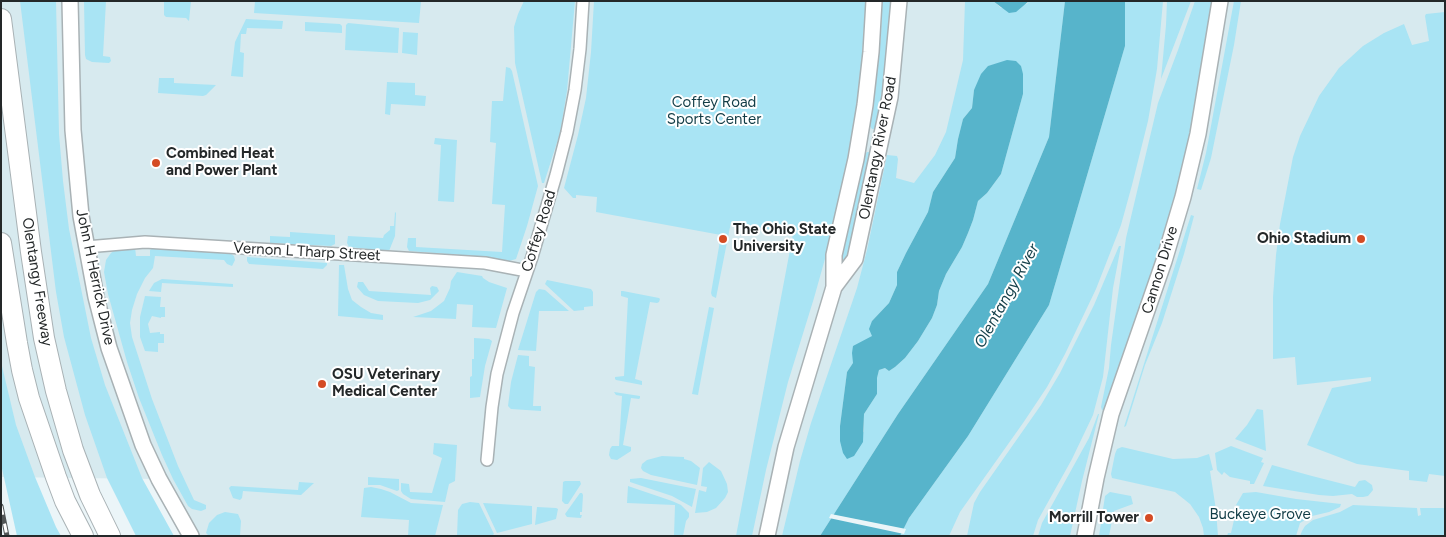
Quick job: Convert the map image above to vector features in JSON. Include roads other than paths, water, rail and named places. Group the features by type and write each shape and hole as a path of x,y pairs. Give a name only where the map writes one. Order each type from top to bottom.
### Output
{"highway":[{"name":"Olentangy Freeway","path":"1,19 44,338 56,391 73,450 90,495 110,536"},
{"name":"Olentangy Freeway","path":"1,243 22,370 29,398 65,501 82,536"}],"street":[{"name":"John H Herrick Drive","path":"70,1 74,130 81,216 96,297 109,348 143,445 159,479 191,536"},
{"name":"Coffey Road","path":"487,460 497,374 513,313 556,175 568,124 576,82 583,1"},
{"name":"Olentangy River Road","path":"767,536 786,447 834,287 834,255 856,160 865,105 874,1"},
{"name":"Olentangy River Road","path":"834,287 855,259 875,173 890,97 899,1"},
{"name":"Cannon Drive","path":"1085,536 1111,414 1162,269 1183,197 1198,134 1220,1"},
{"name":"Vernon L Tharp Street","path":"86,247 145,242 476,263 527,271"}],"water":[{"path":"993,1 1029,1 1016,12 1009,13"},
{"name":"Olentangy River","path":"1065,1 1125,1 1125,46 1049,305 968,436 909,518 900,536 820,536 898,414 988,284 1049,137"},
{"path":"1007,60 1016,61 1021,66 1023,94 1001,174 987,193 978,201 973,220 962,247 946,274 939,291 937,305 932,318 918,341 905,358 895,367 889,371 885,368 879,370 877,394 864,414 863,442 854,456 847,459 843,453 840,441 840,426 847,372 853,363 853,346 872,336 869,329 872,321 889,303 897,285 897,272 928,212 933,192 955,158 963,119 972,108 974,90 981,74 988,66"}],"railway":[{"path":"1,506 7,536"}],"place":[{"name":"Combined Heat and Power Plant","path":"156,163"},
{"name":"The Ohio State University","path":"723,239"},
{"name":"Ohio Stadium","path":"1361,239"},
{"name":"OSU Veterinary Medical Center","path":"322,384"},
{"name":"Morrill Tower","path":"1149,518"}],"park label":[{"name":"Coffey Road Sports Center","path":"714,112"},
{"name":"Buckeye Grove","path":"1260,515"}]}
